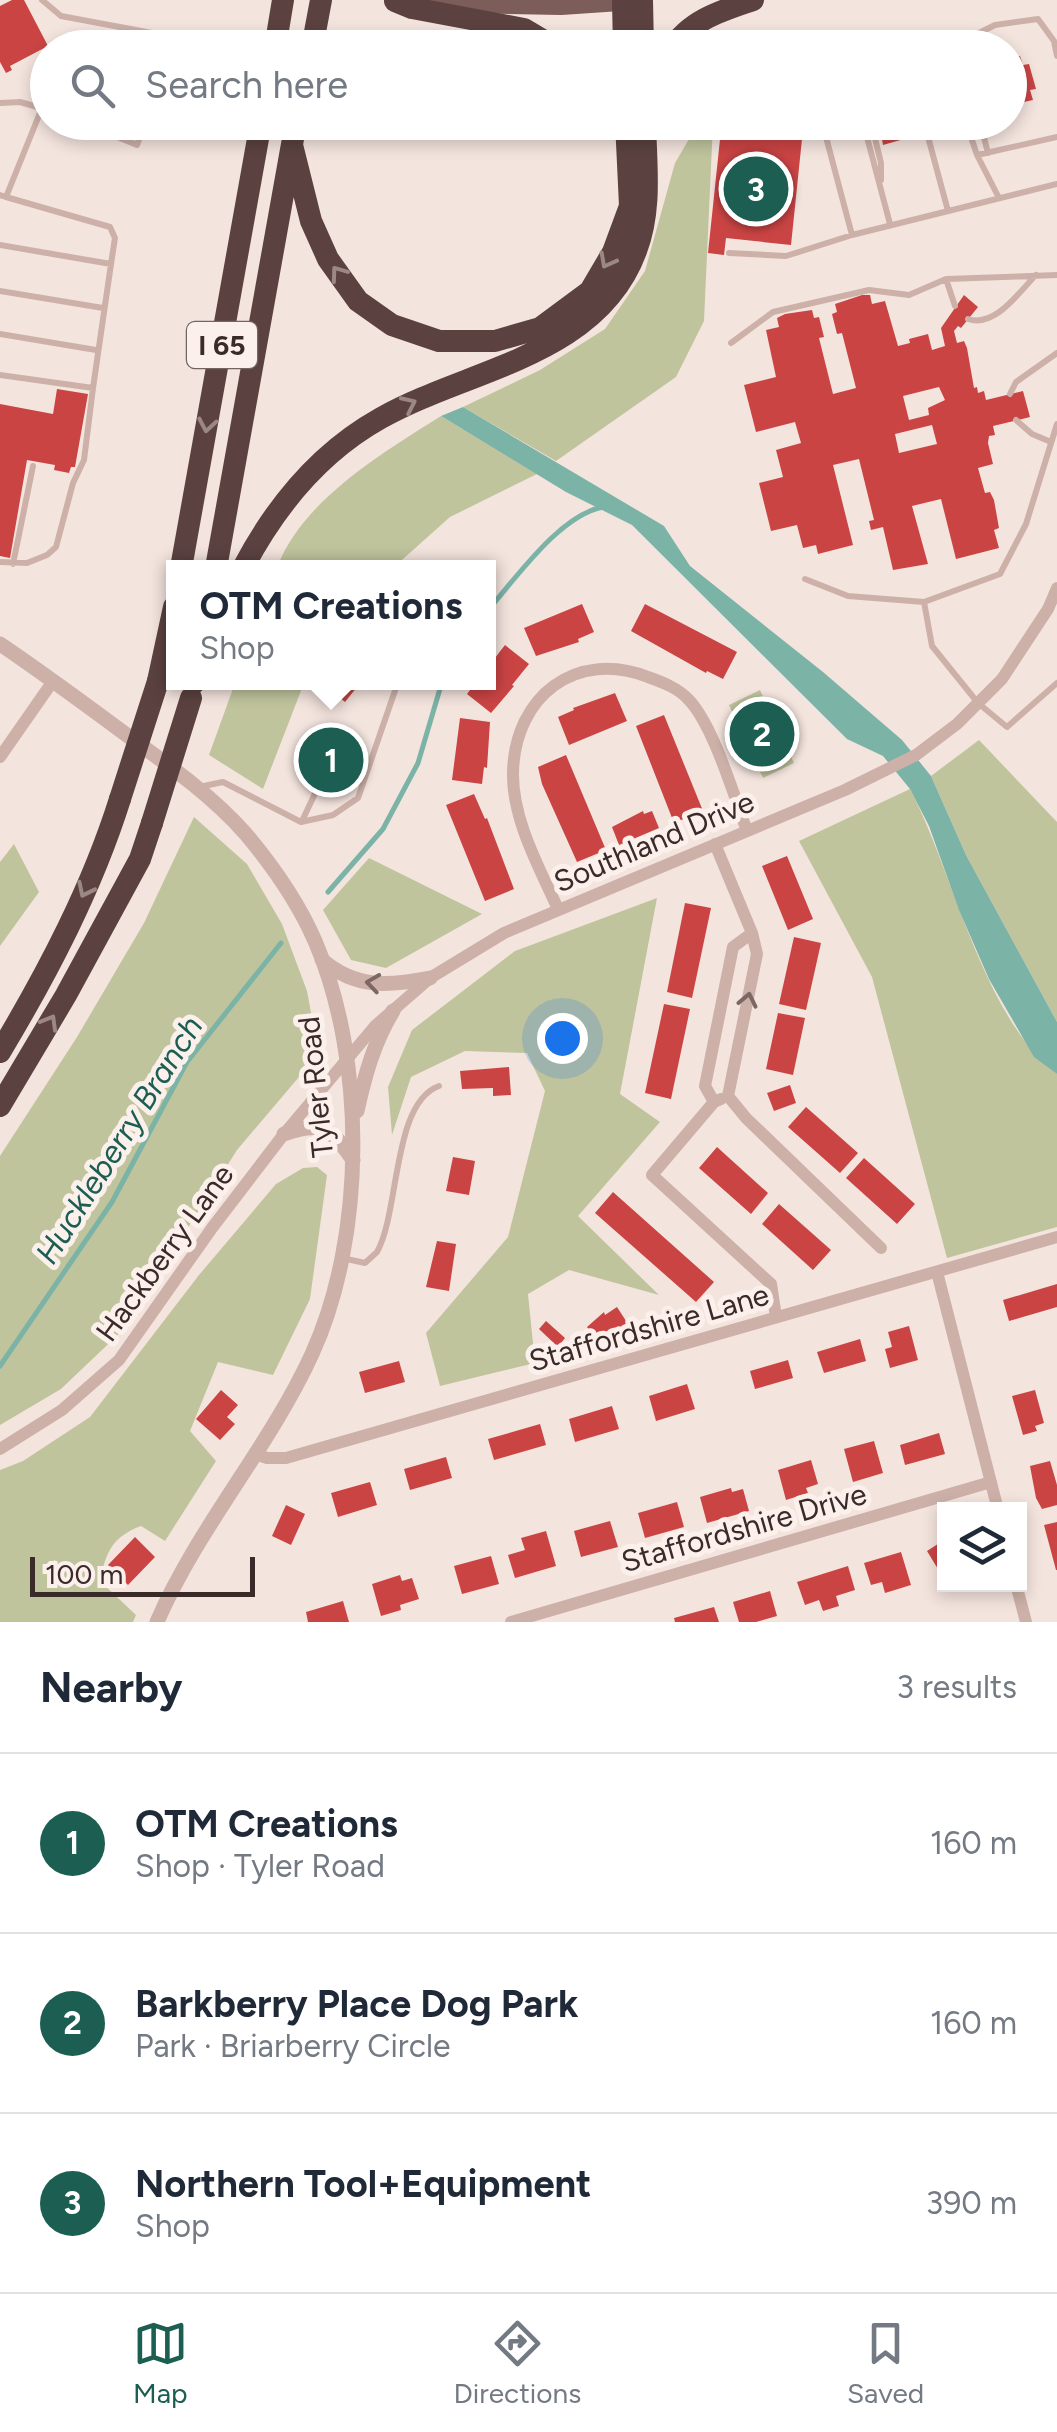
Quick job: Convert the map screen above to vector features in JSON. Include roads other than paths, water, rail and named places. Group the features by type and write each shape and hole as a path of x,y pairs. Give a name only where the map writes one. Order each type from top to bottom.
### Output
{"highway":[{"path":"278,30 284,0"},
{"path":"315,30 321,0"},
{"path":"627,30 631,0"},
{"path":"631,0 638,30"},
{"path":"688,30 753,0"},
{"path":"396,1 412,8 526,30"},
{"name":"I 65","path":"182,560 259,140"},
{"name":"I 65","path":"217,560 293,140"},
{"path":"295,140 311,221 328,259 358,301 392,325 439,342 494,341 540,328 590,291 613,252 630,206 634,140"},
{"path":"248,560 274,513 327,457 357,434 408,404 539,350 564,337 598,309 628,270 644,225 648,199 638,140"},
{"path":"0,1052 34,994 103,854 158,682 166,644"},
{"path":"0,1106 131,876 152,823 193,690"}],"main road":[{"path":"385,0 561,5 631,0"}],"street":[{"name":"Southland Drive","path":"346,1060 430,978 478,947 558,909 845,790 916,755 956,724 1002,679 1048,609 1057,588"},
{"name":"Tyler Road","path":"0,644 198,787 243,831 272,868 315,941 340,1020 354,1130 352,1189 340,1258 314,1350 195,1549 157,1622"},
{"path":"558,909 520,818 513,774 526,720 543,695 572,674 613,667 632,670 676,689 689,700 702,719 747,831"},
{"path":"0,757 53,680"},
{"path":"715,844 757,954 721,1099 652,1174 770,1284 776,1317"},
{"path":"752,933 733,947 705,1086 746,1118 882,1248"},
{"path":"320,960 336,972 385,986 430,978"},
{"path":"354,1130 369,1061 393,1010"},
{"name":"Hackberry Lane","path":"0,1449 62,1410 119,1360 212,1228 346,1060"},
{"path":"284,1134 305,1126 319,1127 336,1135 353,1160"},
{"name":"Staffordshire Lane","path":"255,1454 286,1458 1057,1237"},
{"path":"938,1272 996,1502"},
{"name":"Staffordshire Drive","path":"511,1622 991,1482"},
{"path":"1018,1592 1026,1622"},
{"path":"564,1607 568,1622"}],"lane":[{"path":"42,0 61,16 136,30"},
{"path":"985,30 995,24 1038,20 1054,41 1057,56"},
{"path":"0,103 30,104"},
{"path":"977,156 1057,137"},
{"path":"0,562 13,564 37,559 56,547 73,483 84,460 96,350 115,238 110,227 3,196 30,139"},
{"path":"827,140 852,235"},
{"path":"868,140 890,224"},
{"path":"876,140 882,163 881,190"},
{"path":"928,140 948,211"},
{"path":"972,140 1000,198"},
{"path":"985,140 988,153"},
{"path":"729,253 786,256 890,224 1057,184"},
{"path":"0,246 111,264"},
{"path":"968,319 990,319 1036,275"},
{"path":"732,343 773,312 868,290 909,295 946,279 1057,275"},
{"path":"946,279 954,306"},
{"path":"0,292 103,308"},
{"path":"0,334 96,350"},
{"path":"1010,394 1016,382 1057,353"},
{"path":"0,375 92,388"},
{"path":"1016,420 1021,428 1051,442"},
{"path":"805,579 848,596 924,602 1000,574 1026,524 1057,424"},
{"path":"13,564 33,466"},
{"path":"924,602 932,646 978,703 1007,727 1057,684"},
{"path":"198,787 223,782 301,822 333,815 358,798 395,690"},
{"path":"301,822 320,784"},
{"path":"340,1258 359,1264 377,1252 412,1110 427,1090 439,1086"}],"water":[{"path":"463,407 664,526 690,566 902,740 931,776 966,855 1057,1022 1057,1074 1034,1057 989,979 929,826 910,789 883,756 847,739 632,525 566,492 441,416"}],"waterway":[{"name":"Huckleberry Branch","path":"496,601 555,534 587,512 603,507"},
{"name":"Huckleberry Branch","path":"328,892 383,829 418,763 440,690"},
{"name":"Huckleberry Branch","path":"0,1366 112,1202 187,1062 281,943"}],"place":[{"name":"Northern Tool+Equipment","path":"756,189"},
{"name":"Barkberry Place Dog Park","path":"762,734"},
{"name":"OTM Creations","path":"331,760"}]}
